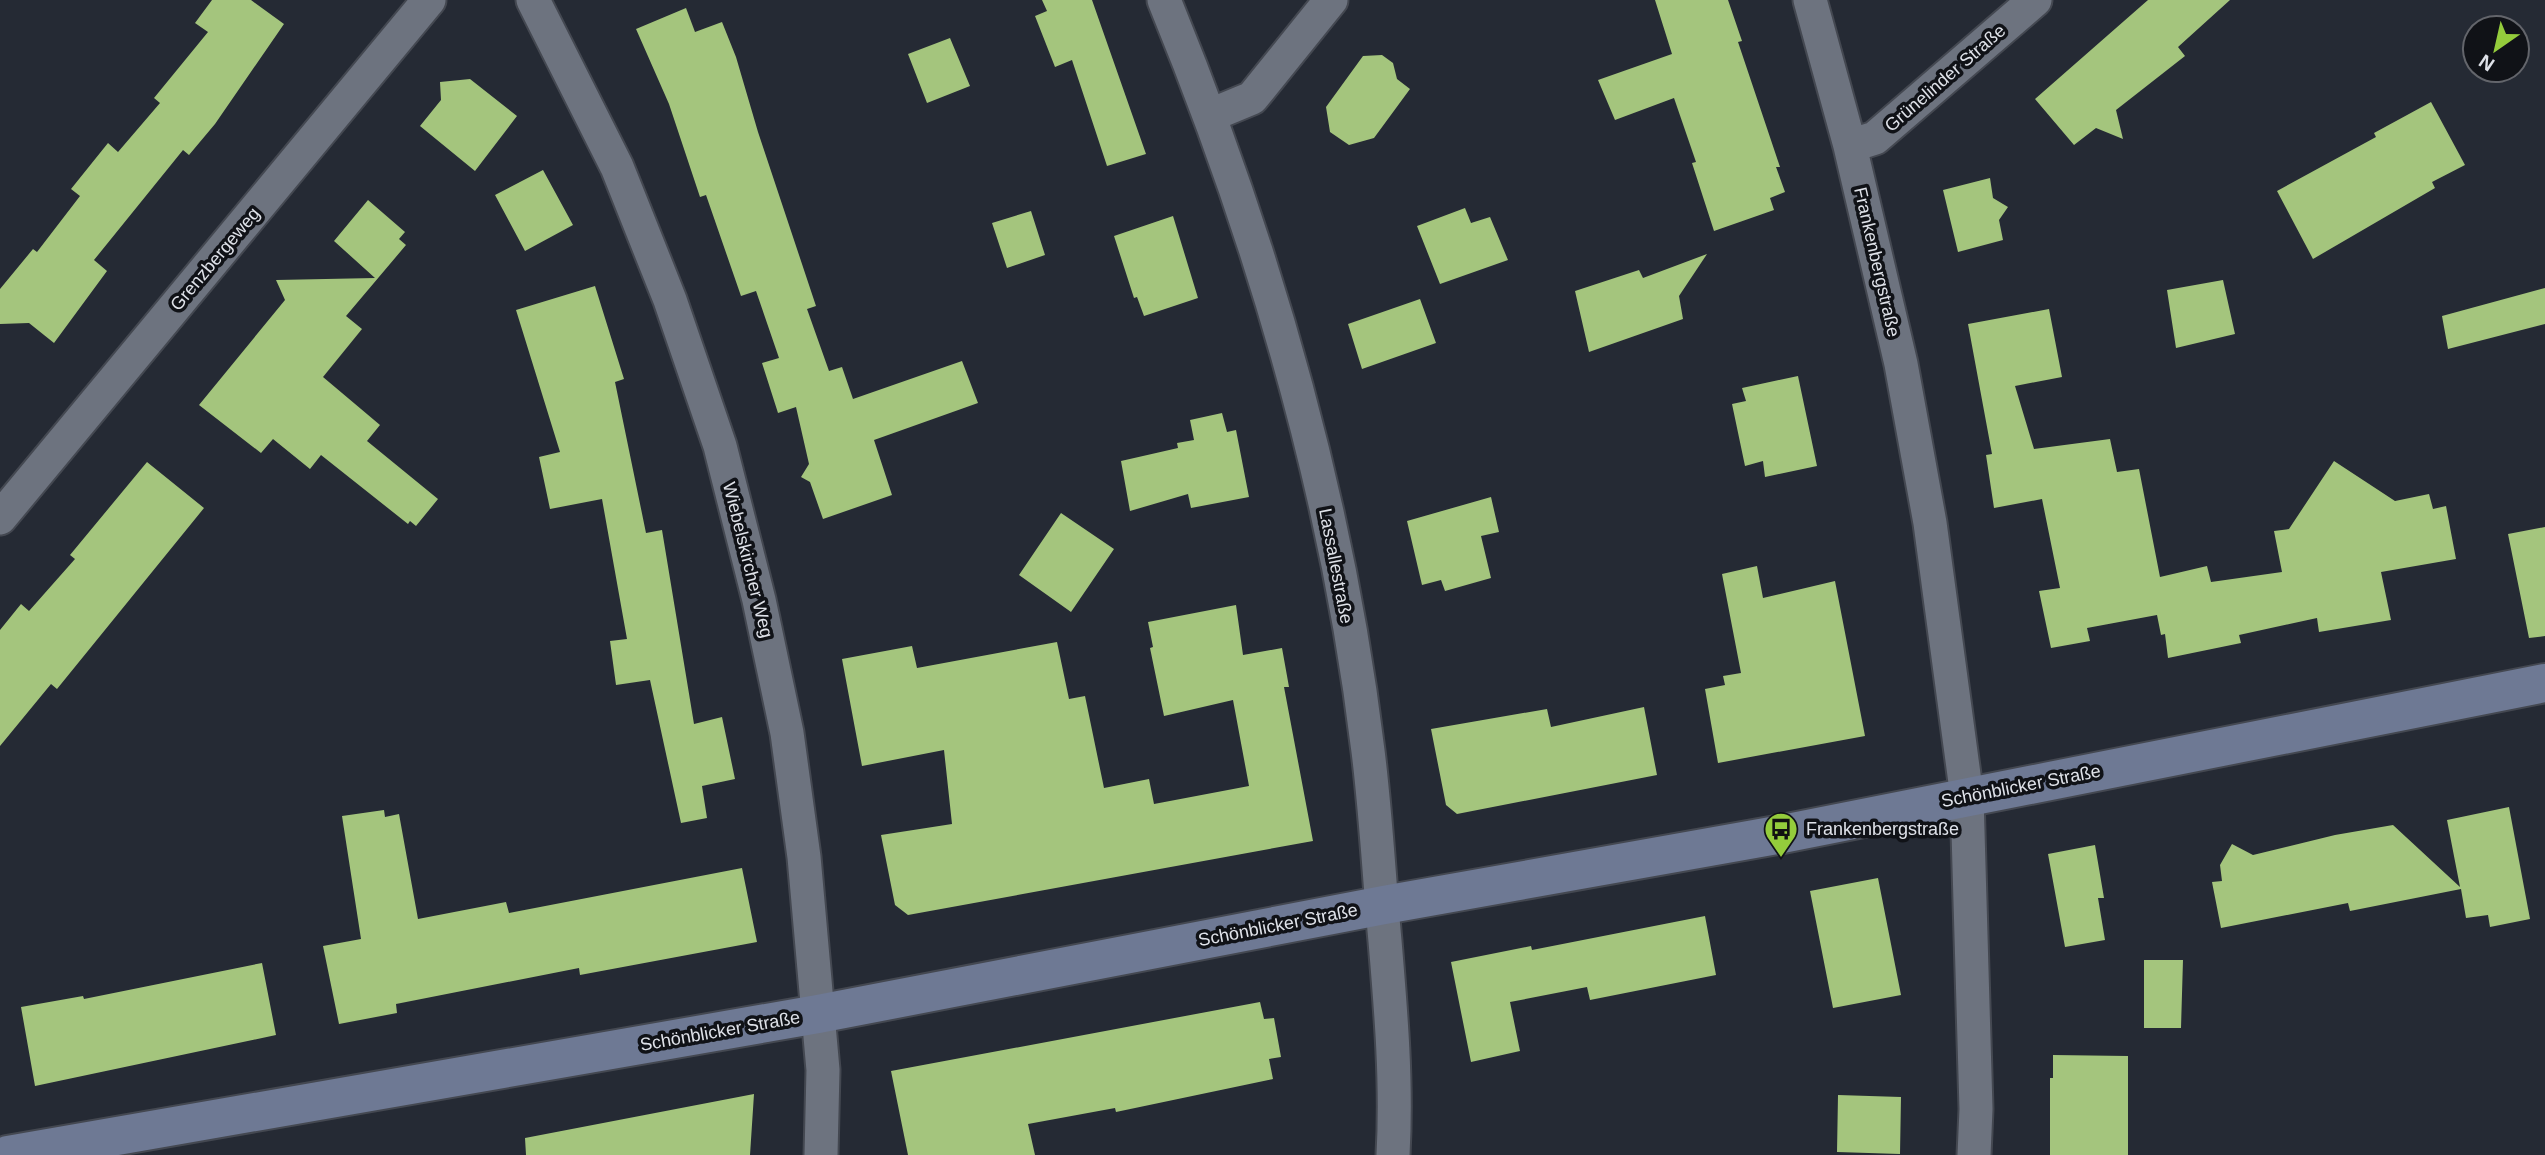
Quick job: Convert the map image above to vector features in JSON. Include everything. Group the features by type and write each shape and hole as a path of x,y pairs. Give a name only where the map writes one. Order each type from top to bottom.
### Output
{"street":[{"name":"Grenzbergeweg","path":"0,518 429,0"},
{"name":"Wiebelskircher Weg","path":"533,0 617,167 670,300 720,446 759,600 787,733 804,857 823,1070 821,1155"},
{"name":"Lassallestraße","path":"1164,0 1211,115 1263,272 1313,456 1342,591 1368,749 1384,905 1395,1050 1394,1155"},
{"path":"1211,115 1252,98 1331,0"},
{"name":"Frankenbergstraße","path":"1810,0 1850,146 1901,364 1930,523 1967,797 1976,1109 1974,1155"},
{"name":"Grünelinder Straße","path":"1850,146 1875,138 2035,0"},
{"name":"Schönblicker Straße","path":"8,1155 818,1014 1384,905 1777,835 2545,683"}],"building":[{"path":"212,0 251,0 284,24 215,124 189,155 183,150 94,260 107,271 54,343 29,323 0,324 0,289 33,249 37,252 80,196 71,189 108,143 118,152 160,103 154,98 208,32 195,23"},
{"path":"1042,0 1092,0 1146,154 1107,166 1072,60 1055,67 1035,16 1047,11"},
{"path":"1655,0 1728,0 1742,41 1738,42 1780,167 1776,167 1785,192 1770,198 1774,210 1714,231 1692,163 1696,162 1674,98 1615,120 1598,80 1672,54"},
{"path":"2148,0 2230,0 2178,47 2185,56 2116,110 2123,139 2096,128 2074,145 2035,99"},
{"path":"686,8 695,32 722,22 736,57 816,306 807,309 829,371 842,367 853,399 962,361 978,403 874,440 892,495 823,519 810,482 801,477 809,464 796,407 778,413 762,363 779,358 756,291 741,296 706,195 700,197 669,104 636,29"},
{"path":"950,38 970,86 927,103 908,54"},
{"path":"1382,55 1393,63 1397,79 1410,89 1374,138 1349,145 1330,132 1326,107 1363,56"},
{"path":"470,79 517,116 475,171 420,126 441,100 440,82"},
{"path":"2431,102 2465,165 2432,182 2435,188 2313,259 2277,191 2376,137 2374,133"},
{"path":"543,170 573,225 525,251 495,195"},
{"path":"1990,178 1993,198 2008,207 1999,220 2003,240 1958,252 1943,190"},
{"path":"368,200 405,232 399,239 406,245 346,316 362,329 323,377 380,425 367,441 438,499 416,526 410,521 408,524 321,455 310,469 273,439 261,453 199,405 285,300 276,280 375,278 334,241"},
{"path":"1465,208 1471,223 1490,217 1508,260 1440,284 1417,226"},
{"path":"1031,211 1045,255 1007,268 992,223"},
{"path":"1173,216 1198,298 1144,316 1137,297 1134,298 1114,236"},
{"path":"1707,254 1679,296 1683,319 1589,352 1575,291 1639,270 1643,278"},
{"path":"2223,280 2235,334 2176,348 2167,290"},
{"path":"595,286 624,379 615,382 646,533 662,530 694,724 722,717 735,779 702,786 707,818 681,823 650,680 616,685 610,641 627,639 602,499 550,509 539,457 560,452 516,310"},
{"path":"2545,288 2545,324 2448,349 2442,316"},
{"path":"1420,299 1436,343 1362,369 1348,324"},
{"path":"2049,309 2062,377 2015,386 2034,449 2110,439 2117,472 2139,469 2160,577 2207,566 2211,582 2282,572 2274,531 2289,529 2334,461 2395,501 2429,494 2433,509 2446,506 2456,559 2381,572 2391,620 2319,632 2317,618 2239,635 2241,643 2168,658 2165,634 2161,635 2157,615 2087,628 2090,641 2051,648 2039,591 2060,588 2042,499 1994,508 1986,455 1992,454 1968,324"},
{"path":"1798,376 1817,466 1765,477 1763,461 1745,466 1732,404 1746,401 1742,388"},
{"path":"1222,413 1227,432 1236,430 1249,497 1191,508 1188,494 1130,511 1121,461 1178,448 1177,443 1194,440 1190,420"},
{"path":"147,462 204,508 57,689 51,684 0,746 0,630 21,604 29,611 75,559 70,555"},
{"path":"1491,497 1499,532 1481,536 1491,578 1445,591 1441,580 1422,585 1407,521"},
{"path":"1061,513 1114,549 1071,612 1019,575"},
{"path":"2545,527 2545,636 2529,638 2508,534"},
{"path":"1757,566 1763,598 1835,581 1865,736 1718,763 1705,689 1725,685 1723,676 1741,673 1722,574"},
{"path":"1236,605 1243,655 1282,648 1289,687 1284,687 1313,841 908,915 895,905 881,835 952,824 944,750 862,766 842,659 912,646 917,668 1057,642 1069,699 1085,696 1104,788 1149,779 1154,804 1249,786 1233,700 1164,716 1150,648 1153,647 1148,622"},
{"path":"1644,707 1657,775 1457,814 1446,805 1431,729 1547,709 1551,727"},
{"path":"2509,807 2530,919 2490,927 2488,915 2466,918 2461,889 2350,911 2348,903 2221,928 2212,882 2222,881 2220,865 2232,844 2253,855 2335,835 2393,825 2460,887 2447,820"},
{"path":"384,810 385,817 399,814 418,919 506,902 509,913 742,868 757,942 580,975 579,968 396,1004 397,1013 339,1024 323,946 361,939 342,816"},
{"path":"2095,845 2104,898 2098,898 2105,940 2065,947 2048,854"},
{"path":"1878,878 1901,995 1833,1008 1810,891"},
{"path":"1705,916 1716,975 1590,1000 1587,987 1510,1002 1520,1051 1471,1062 1451,962 1531,946 1532,950"},
{"path":"2144,960 2183,960 2181,1028 2144,1028"},
{"path":"262,963 276,1035 35,1086 21,1007 83,996 84,999"},
{"path":"1260,1002 1264,1019 1274,1018 1281,1057 1269,1059 1273,1079 1116,1112 1115,1108 1028,1124 1035,1155 908,1155 891,1071"},
{"path":"2053,1055 2128,1056 2128,1155 2050,1155 2050,1078 2053,1078"},
{"path":"754,1094 750,1155 526,1155 525,1138"},
{"path":"1838,1095 1901,1097 1900,1154 1837,1152"}],"place":[{"name":"Frankenbergstraße","path":"1781,859"}]}
